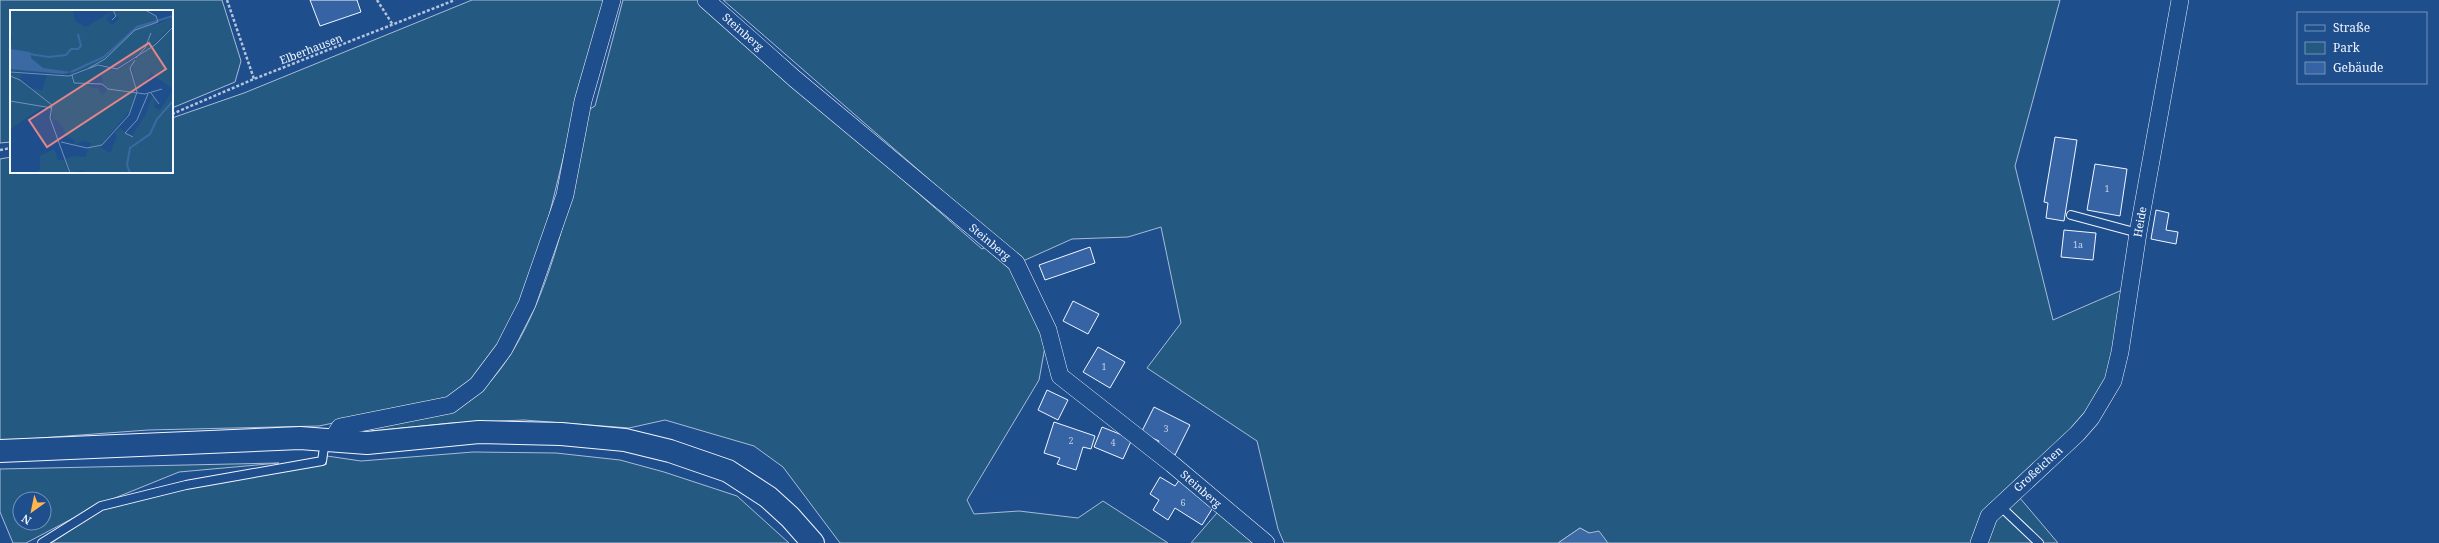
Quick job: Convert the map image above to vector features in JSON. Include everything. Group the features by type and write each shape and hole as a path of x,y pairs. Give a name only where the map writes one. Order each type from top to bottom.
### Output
{"street":[{"path":"329,440 340,427 450,405 477,384 504,349 527,304 565,195 582,101 612,0"},
{"name":"Steinberg","path":"706,0 796,79 1016,263 1048,330 1060,376 1172,464 1266,543"},
{"name":"Heide","path":"2077,434 2095,413 2113,381 2120,352 2138,233 2180,0"},
{"path":"0,451 300,438 367,443 479,432 520,432 625,440 670,451 728,471 768,497 790,517 812,543"},
{"name":"Großeichen","path":"1979,543 1989,516 1999,505 2077,434"}],"lane":[{"path":"2071,215 2138,233"},
{"path":"42,543 101,506 186,485 322,461 329,440"},
{"path":"1999,505 2039,543"}],"path":[{"path":"227,0 254,79"},
{"path":"377,0 393,25"},
{"name":"Elberhausen","path":"173,114 254,79 455,0"},
{"path":"0,150 10,148"}],"green space":[{"path":"0,0 222,0 241,61 235,82 173,108 173,10 10,10 10,142 0,143"},
{"path":"472,0 607,0 572,122 549,216 523,301 492,359 469,384 447,399 319,426 148,430 0,441 0,159 10,157 10,173 173,173 173,118 244,93"},
{"path":"623,0 697,0 982,249 993,244 1016,263 1048,330 1039,380 967,500 974,514 1019,511 1078,518 1103,501 1168,543 840,543 783,467 754,446 665,420 629,428 524,420 451,423 372,431 373,427 441,415 453,411 483,389 508,358 529,320 547,277 561,233 588,110 595,106"},
{"path":"723,0 2060,0 2015,166 2053,320 2129,287 2105,398 2014,491 2058,543 1608,543 1580,528 1558,543 1284,543 1278,529 1257,441 1147,368 1181,323 1161,227 1128,237 1072,239 1023,261"},
{"path":"473,452 556,453 620,460 664,472 737,496 789,543 51,543 104,508 186,485 322,461 326,465 327,456 361,461"},
{"path":"279,463 179,472 100,504 52,529 52,491 12,491 12,531 49,531 26,543 13,543 0,512 0,469"},
{"path":"1222,507 1266,543 1191,543"}],"shaded area":[{"path":"1580,528 1589,533 1599,531 1608,543 1558,543"}],"building":[{"path":"310,0 357,0 361,12 320,26"},
{"path":"2055,137 2077,140 2064,221 2046,218 2048,203 2044,202"},
{"path":"2095,164 2127,169 2120,216 2087,210"},
{"path":"2156,210 2169,213 2166,230 2178,232 2176,244 2151,239"},
{"path":"2064,230 2096,233 2093,260 2061,257"},
{"path":"1090,247 1095,263 1045,280 1039,265"},
{"path":"1073,301 1099,314 1088,334 1063,321"},
{"path":"1098,347 1125,362 1110,388 1083,372"},
{"path":"1047,390 1068,400 1058,420 1038,410"},
{"path":"1154,407 1190,425 1175,455 1157,446 1159,441 1141,433"},
{"path":"1054,422 1095,436 1091,449 1083,447 1076,470 1057,464 1060,458 1044,453"},
{"path":"1102,427 1132,439 1123,459 1094,447"},
{"path":"1160,477 1175,486 1180,479 1193,487 1191,491 1214,506 1202,525 1175,508 1168,520 1153,510 1159,500 1150,494"}]}
